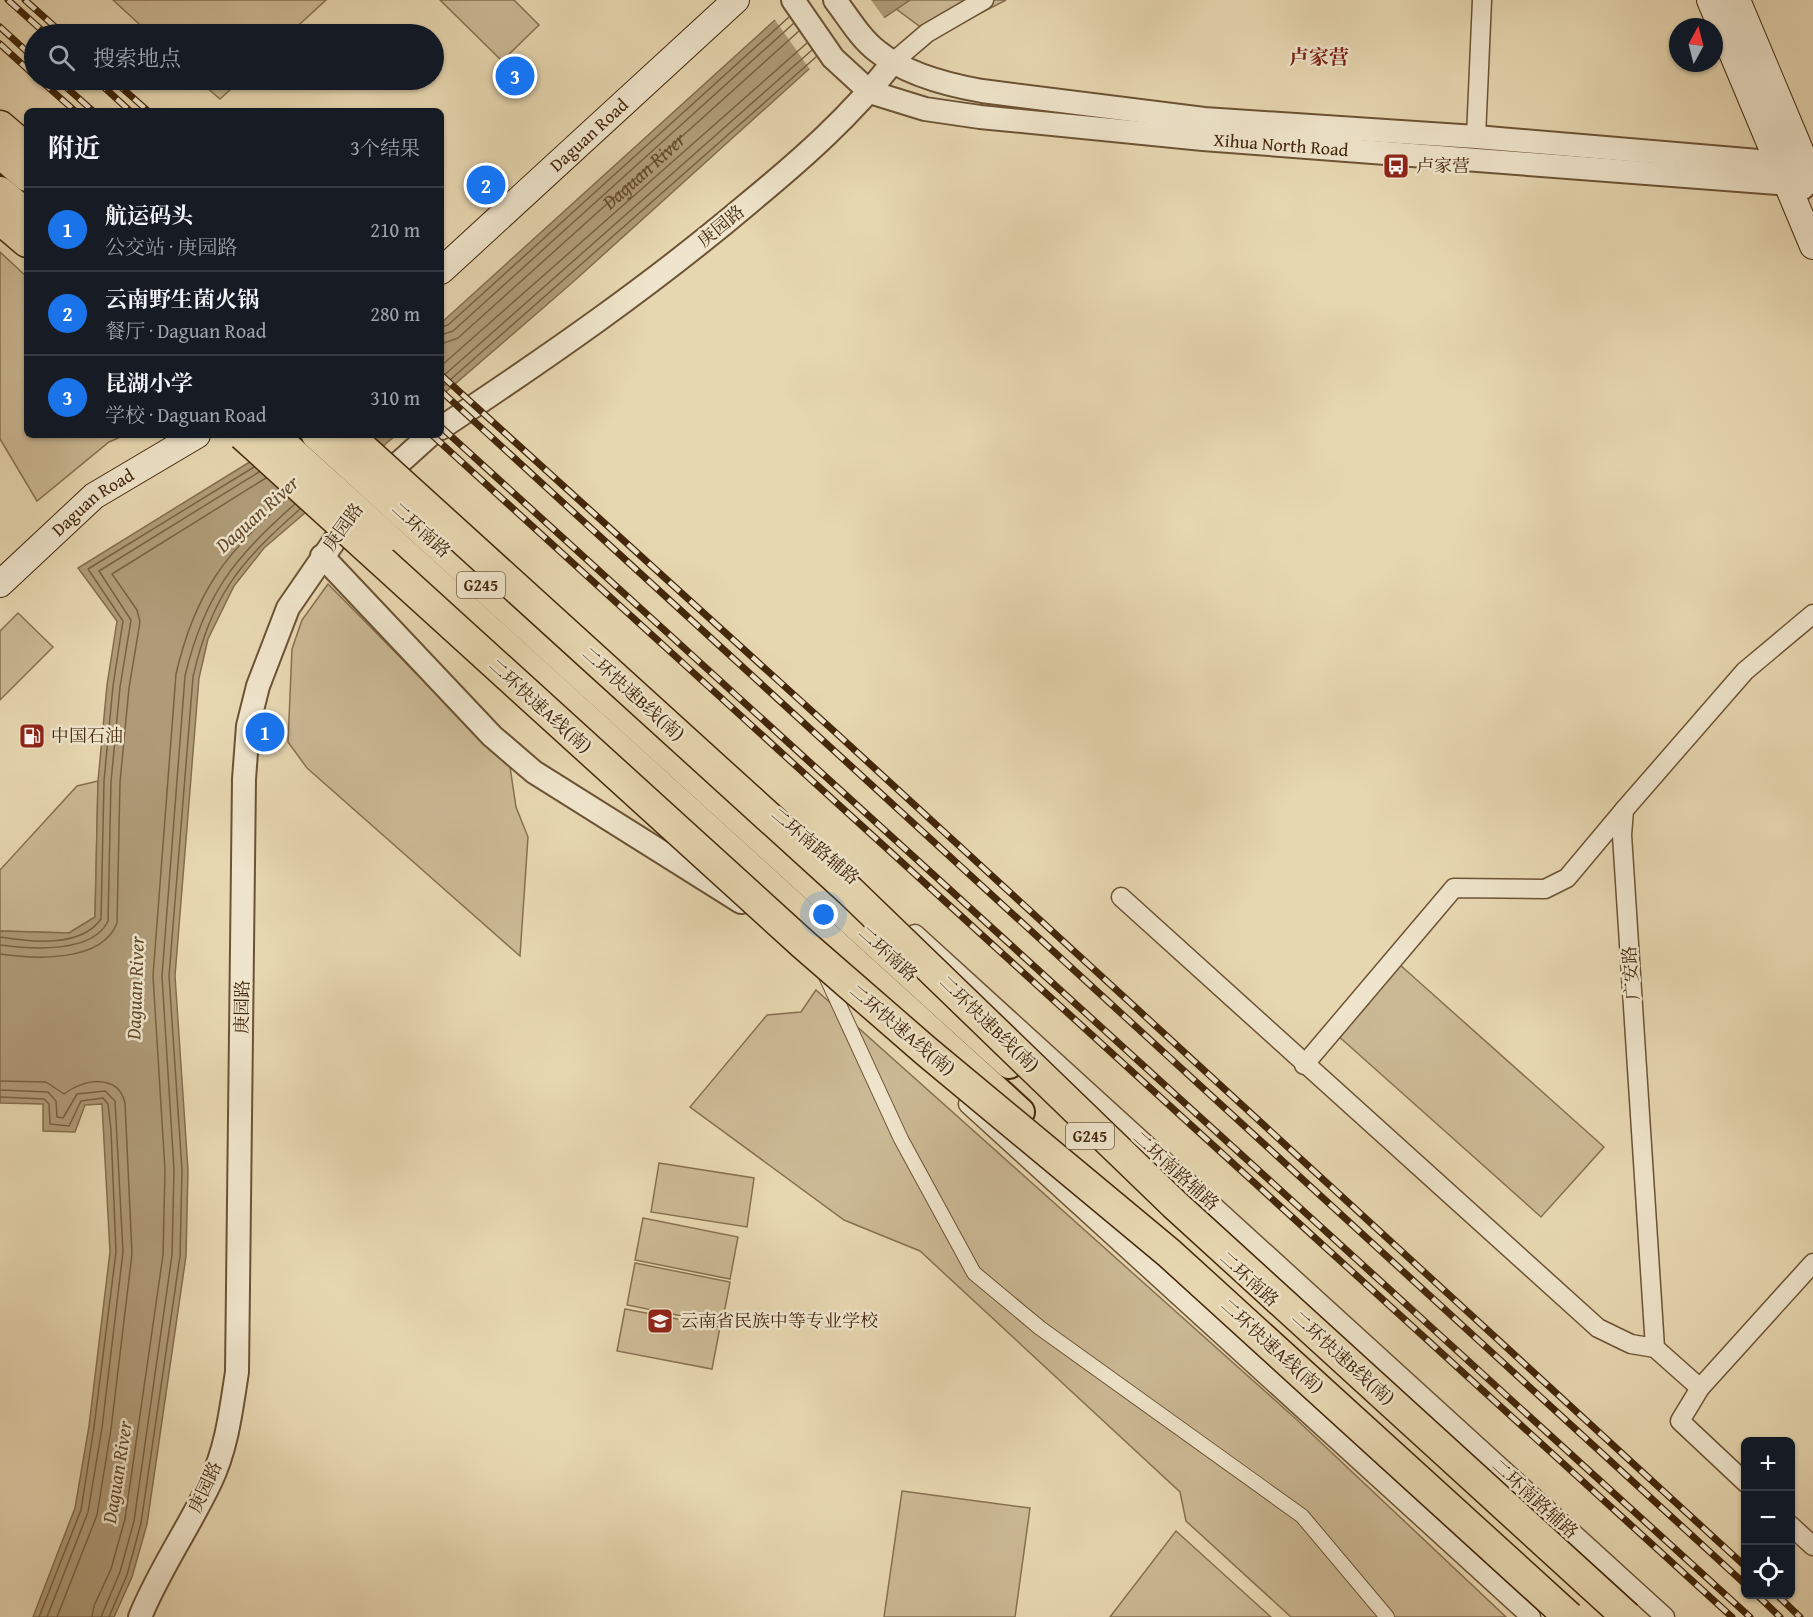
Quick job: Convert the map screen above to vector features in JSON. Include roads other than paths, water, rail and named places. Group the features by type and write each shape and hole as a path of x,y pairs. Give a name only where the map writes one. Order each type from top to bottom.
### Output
{"highway":[{"path":"0,126 24,146"},
{"path":"0,219 24,239"},
{"name":"二环快速A线(南)","path":"246,438 811,951 933,1057 1162,1247 1569,1617"},
{"name":"二环快速B线(南)","path":"351,438 866,906 1182,1210 1627,1617"}],"main road":[{"name":"Daguan Road","path":"444,268 736,0"},
{"path":"1710,0 1800,172"},
{"path":"1737,0 1800,172 1813,246"},
{"path":"0,154 24,174"},
{"path":"0,191 24,211"},
{"name":"Daguan Road","path":"0,584 94,496 192,438"},
{"name":"二环南路","path":"277,438 1577,1617"},
{"name":"二环南路","path":"319,438 1620,1617"}],"street":[{"name":"Xihua North Road","path":"793,0 833,58 870,92 925,108 1004,120 1203,139 1800,172"},
{"name":"Xihua North Road","path":"835,0 876,51 893,62 964,88 1068,104 1204,119 1476,136 1800,172 1813,191"},
{"path":"893,62 927,33 984,0"},
{"path":"1476,136 1482,0"},
{"name":"庚园路","path":"444,426 606,317 717,230 819,144 870,92 893,62"},
{"name":"庚园路","path":"140,1617 153,1586 211,1482 228,1433 237,1372 244,779 248,726 258,686 288,608 370,489 427,438"},
{"path":"322,556 492,736 534,772 708,880 778,931"},
{"path":"1304,1065 1454,888 1545,889 1567,878 1745,671 1813,614"},
{"name":"二环南路辅路","path":"559,655 725,774 844,870 1665,1617"},
{"path":"541,677 661,809 778,931 1531,1617"},
{"name":"广安路","path":"1624,810 1623,835 1655,1348"},
{"path":"1121,897 1304,1065 1598,1328 1631,1344 1655,1348 1700,1388"},
{"path":"824,972 901,1139 974,1273 1040,1328 1302,1516 1387,1617"},
{"path":"1741,1478 1680,1420 1700,1388 1813,1263"},
{"path":"1795,1529 1813,1546"}],"water":[{"name":"Daguan River","path":"805,0 910,0 809,69 573,282 444,393 444,320 775,20"},
{"name":"Daguan River","path":"284,438 392,438 264,548 234,586 208,639 199,678 175,976 188,1170 186,1256 147,1524 132,1577 114,1617 33,1617 75,1508 89,1426 110,1252 102,1104 85,1105 75,1132 43,1131 43,1104 0,1103 0,931 69,933 95,917 98,781 107,685 117,621 78,568 248,463"}],"railway":[{"path":"8,0 35,24"},
{"path":"25,0 52,24"},
{"path":"0,27 24,49"},
{"path":"0,44 24,66"},
{"path":"51,90 72,108"},
{"path":"69,90 90,108"},
{"path":"107,90 127,108"},
{"path":"124,90 145,108"},
{"path":"444,378 835,732 1741,1562"},
{"path":"444,394 1741,1580"},
{"path":"444,430 1750,1617"},
{"path":"435,438 1732,1617"},
{"path":"1761,1599 1780,1617"},
{"path":"1781,1599 1800,1617"}],"place":[{"name":"昆湖小学","path":"515,76"},
{"name":"卢家营","path":"1396,166"},
{"name":"云南野生菌火锅","path":"486,185"},
{"name":"航运码头","path":"265,732"},
{"name":"中国石油","path":"32,736"},
{"name":"云南省民族中等专业学校","path":"660,1321"}],"district":[{"name":"卢家营","path":"1319,57"}]}
